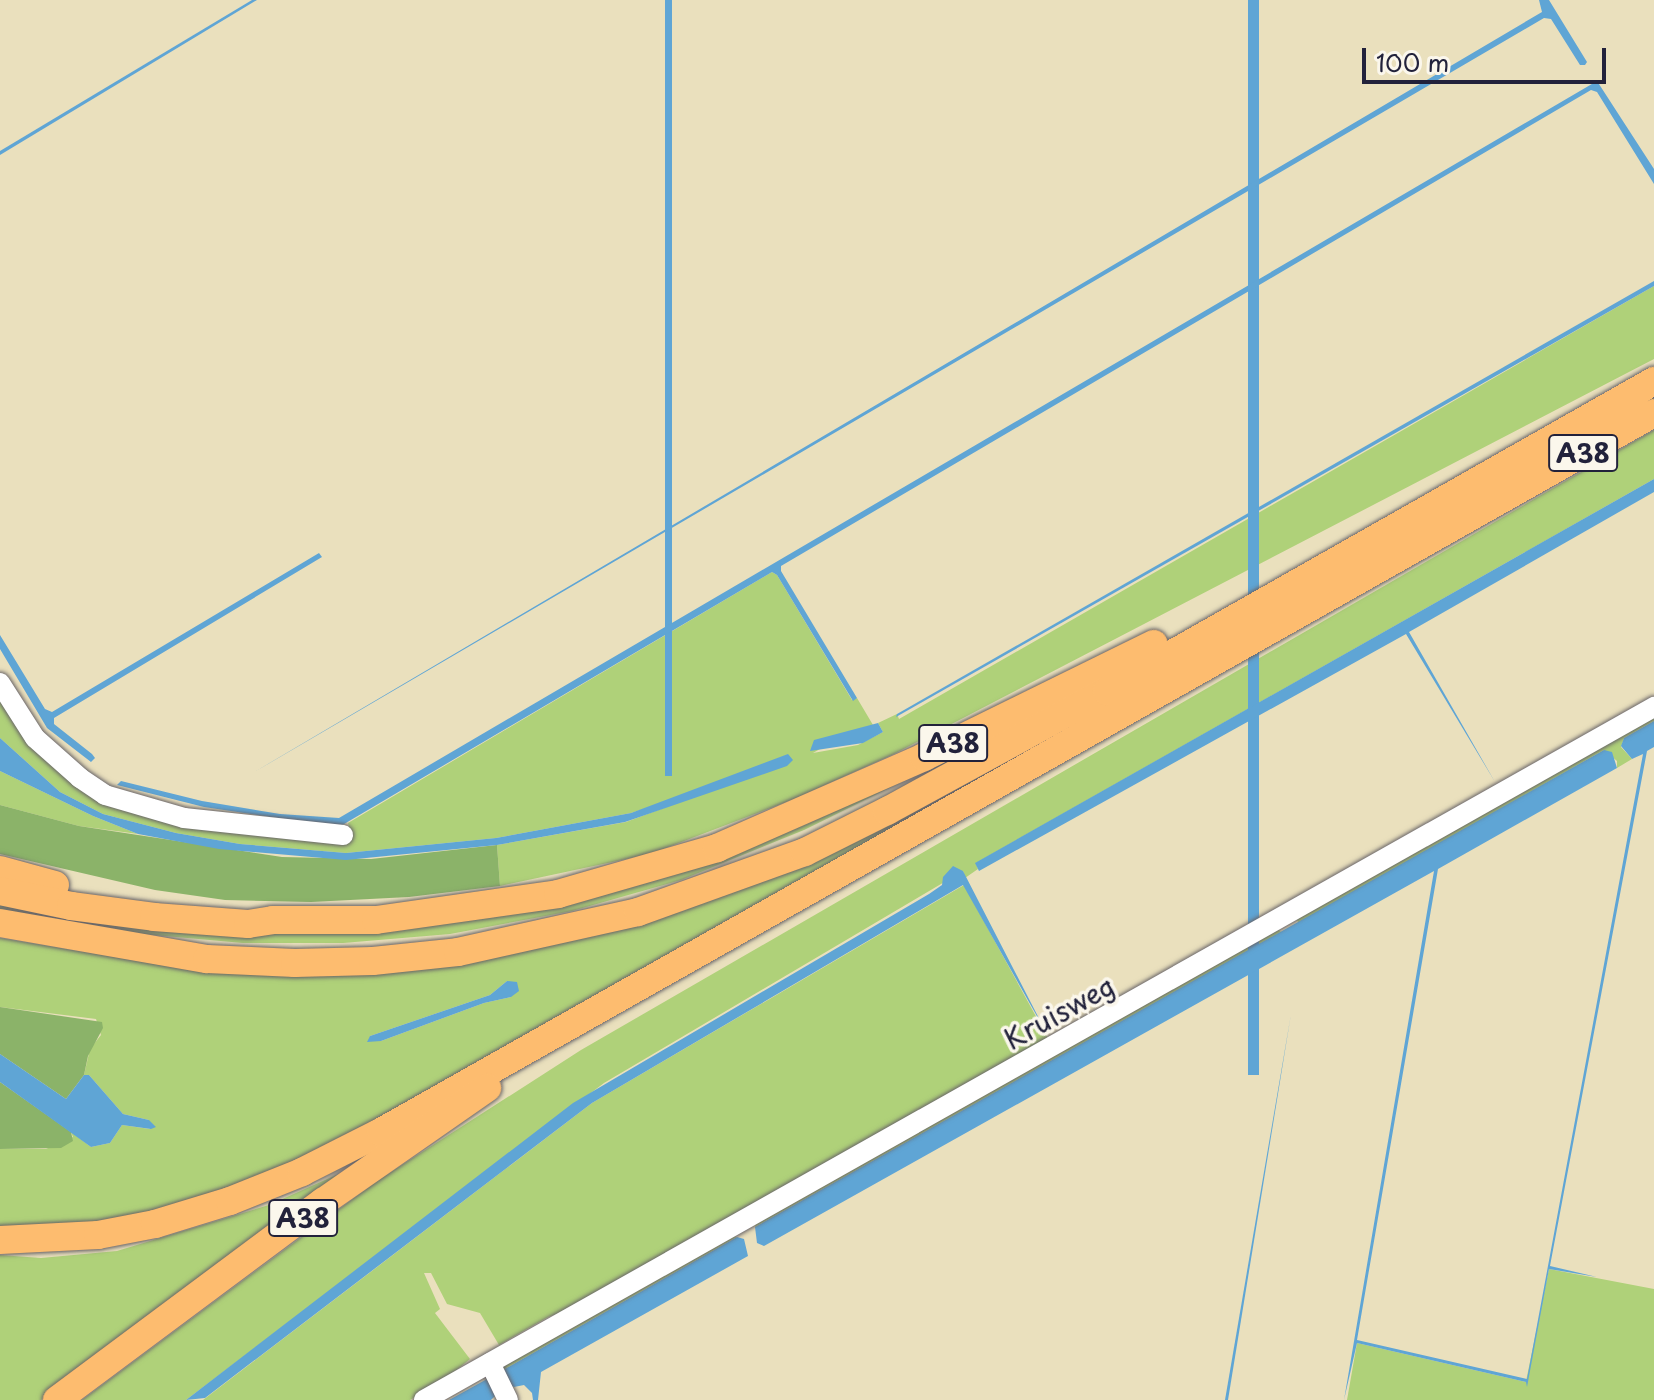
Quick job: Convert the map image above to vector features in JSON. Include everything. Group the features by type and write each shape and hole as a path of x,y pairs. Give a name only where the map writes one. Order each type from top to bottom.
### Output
{"highway":[{"name":"A38","path":"0,923 207,959 295,963 373,961 458,952 638,912 805,852 1013,744 1654,381"},
{"name":"A38","path":"0,1240 98,1235 155,1224 230,1201 302,1172 381,1132 1654,413"},
{"name":"A38","path":"0,870 44,883 146,904 273,920 376,920 484,907 558,894 717,848 924,757 1210,616 1231,620"},
{"name":"A38","path":"0,891 71,906 154,917 248,924 273,920"},
{"name":"A38","path":"57,1400 323,1202 463,1108 550,1037"}],"street":[{"path":"0,683 35,738 80,778 105,795 184,818 343,835"},
{"name":"Kruisweg","path":"424,1400 500,1382 1654,707"}],"green space":[{"path":"1654,286 1654,359 894,754 794,799 650,854 500,886 497,845 626,822 793,760 631,813 496,838 346,853 240,844 176,833 103,814 60,792 0,738 0,693 112,800 352,837 348,823 772,572 777,575 852,700 857,698 873,725 851,731 813,753 858,745 883,732 878,723 897,714 899,719"},
{"path":"1654,390 1654,402 375,1121 288,1165 160,1212 38,1231 0,1229 0,1149 46,1149 73,1137 71,1132 91,1147 110,1143 122,1125 150,1129 149,1120 123,1114 89,1075 84,1075 90,1049 101,1035 96,1019 0,1007 0,938 169,966 276,972 660,915","holes":["507,981 511,997 484,1003 381,1041 370,1036 490,995"]},
{"path":"1654,430 1654,479 976,863 978,869 965,878 963,871 604,1083 186,1400 82,1400 377,1181 581,1050"},
{"path":"1654,715 1654,721 1624,738 1621,747 1632,759 1617,768 1617,761 1604,750 1299,923 1296,919"},
{"path":"934,766 804,830 681,880 572,911 450,934 343,943 243,943 132,933 0,910 0,896 439,923"},
{"path":"0,771 138,834 79,826 0,805"},
{"path":"0,805 79,826 282,857 371,859 497,845 500,886 409,897 311,902 225,900 155,890 0,854"},
{"path":"964,885 1050,1042 574,1308 548,1317 499,1345 480,1313 447,1304 431,1273 424,1273 440,1309 435,1313 470,1359 443,1381 410,1400 203,1400 592,1103"},
{"path":"1278,929 1281,932 755,1227 756,1221"},
{"path":"0,1007 102,1022 103,1028 88,1056 84,1075 66,1099 0,1054"},
{"path":"0,1082 71,1132 73,1141 61,1148 0,1149"},
{"path":"343,1172 93,1364 41,1400 0,1400 0,1255 41,1258 117,1251 269,1205"},
{"path":"730,1235 737,1237 503,1370 503,1365"},
{"path":"1549,1269 1654,1289 1654,1400 1347,1400 1357,1343 1526,1382"}],"water":[{"path":"252,0 257,0 0,155 0,151"},
{"path":"665,0 672,0 672,776 665,776"},
{"path":"1248,0 1259,0 1259,1075 1248,1075"},
{"path":"1539,0 1549,0 1587,62 1585,65 1580,65 1551,19 1544,18 239,781 1542,12"},
{"path":"1597,81 1654,169 1654,184 1597,92 1591,90 781,566 781,571 857,698 853,701 777,575 772,572 339,827 204,807 117,785 121,781 202,801 280,814 339,818"},
{"path":"1654,281 1654,286 896,717 897,714"},
{"path":"1654,479 1654,492 1409,632 1495,782 1406,634 979,871 975,863"},
{"path":"319,553 322,557 54,718 54,724 92,754 95,758 91,762 47,728 0,649 0,635 45,709 52,712"},
{"path":"1654,721 1654,747 1647,751 1550,1266 1597,1277 1549,1269 1527,1387 1526,1382 1357,1343 1344,1400 1434,871 764,1246 757,1243 755,1227 1604,750 1612,752 1617,768 1438,869 1357,1340 1527,1379 1643,754 1632,759 1621,746 1624,738"},
{"path":"878,723 883,732 863,743 810,751 814,740"},
{"path":"0,738 60,792 103,814 176,833 240,844 346,853 496,838 631,813 788,754 793,760 787,766 625,822 497,845 346,860 219,849 138,834 0,771"},
{"path":"953,866 963,871 1047,1034 963,885 592,1103 205,1398 186,1400 573,1103 929,894 942,885 943,877"},
{"path":"507,981 517,982 519,991 511,997 484,1003 381,1041 367,1042 370,1036 490,995"},
{"path":"1291,1014 1228,1400 1225,1400"},
{"path":"0,1054 66,1099 84,1075 89,1075 123,1114 149,1120 156,1127 122,1125 110,1143 91,1147 0,1082"},
{"path":"737,1237 744,1239 748,1256 541,1372 538,1400 533,1400 532,1393 524,1385 514,1387 507,1384 491,1400 449,1400 487,1379 493,1381 503,1370"}]}
